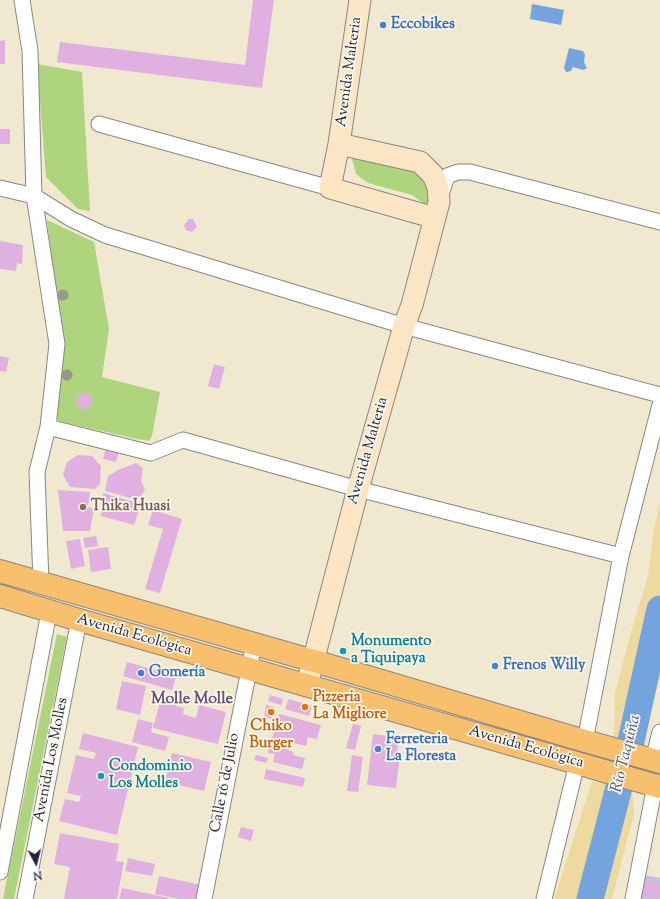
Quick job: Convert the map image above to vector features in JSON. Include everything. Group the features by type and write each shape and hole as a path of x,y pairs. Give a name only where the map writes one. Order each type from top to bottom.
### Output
{"main road":[{"name":"Avenida Ecológica","path":"0,571 650,759"},
{"name":"Avenida Ecológica","path":"0,596 49,612 657,786"}],"street":[{"path":"22,0 30,51 34,196 57,344 48,427 37,472 41,583"},
{"name":"Avenida Malteria","path":"330,188 340,144 360,0"},
{"path":"99,124 330,188 437,210"},
{"name":"Avenida Malteria","path":"340,144 420,162 433,175 438,187 437,210"},
{"name":"Avenida Malteria","path":"307,685 358,489 404,326 412,305 447,176 458,172 470,172 660,222"},
{"path":"0,188 34,196 71,220 105,235 404,326 660,395"},
{"path":"585,741 621,556 660,405"},
{"path":"48,427 151,453 183,440 358,489 621,556"},
{"name":"Avenida Los Molles","path":"0,872 49,612"},
{"name":"Avenida Los Molles","path":"25,899 79,620"},
{"name":"Calle 16 de Julio","path":"204,899 254,644"},
{"path":"650,759 660,732"},
{"path":"544,899 577,763"},
{"path":"633,899 657,786"}],"shaded area":[{"path":"643,875 660,878 660,899 638,899"}],"green space":[{"path":"37,64 82,72 90,211 78,209 46,177"},
{"path":"351,155 415,170 424,182 430,197 430,208 412,195 368,183 356,174"},
{"path":"47,220 94,242 109,329 102,377 160,392 152,436 149,441 59,421 55,417 62,341"},
{"path":"57,634 67,637 14,899 3,899"}],"sand":[{"path":"660,502 660,679 644,730 629,789 633,797 634,814 612,899 554,899 592,782 603,782 614,741 615,693 648,576 654,529"}],"water":[{"path":"532,4 564,10 561,25 530,19"},
{"path":"569,48 583,51 585,55 584,62 587,68 583,70 573,67 571,71 566,72 564,68"}],"building":[{"path":"253,0 274,0 262,88 57,62 60,42 245,65"},
{"path":"5,40 5,64 0,64 0,41"},
{"path":"0,129 10,129 10,144 0,144"},
{"path":"189,219 193,219 197,227 192,232 186,230 184,225"},
{"path":"0,241 23,245 22,264 17,263 16,271 0,269"},
{"path":"0,356 9,358 6,372 0,371"},
{"path":"214,364 225,367 219,389 208,386"},
{"path":"84,393 91,398 92,401 87,408 84,409 77,404 76,401 81,394"},
{"path":"106,448 119,451 116,462 103,459"},
{"path":"78,455 92,456 101,466 100,484 95,489 70,487 63,475 67,462"},
{"path":"136,463 143,468 141,481 145,490 138,500 105,491 108,476 118,470"},
{"path":"58,490 90,492 88,507 94,508 90,531 63,531"},
{"path":"103,493 141,504 134,525 101,516"},
{"path":"153,510 182,519 160,593 145,589 163,529 148,525"},
{"path":"96,536 98,546 85,548 83,538"},
{"path":"80,539 85,566 71,569 66,541"},
{"path":"108,547 111,569 91,572 88,550"},
{"path":"127,662 176,676 172,690 123,676"},
{"path":"122,681 146,686 140,715 116,709"},
{"path":"162,694 178,698 176,706 184,708 183,714 196,718 199,705 226,712 218,744 153,728"},
{"path":"270,695 283,699 281,705 268,701"},
{"path":"289,699 312,706 309,716 285,709"},
{"path":"266,705 274,707 271,719 264,717"},
{"path":"279,714 321,725 317,739 308,737 306,746 291,742 288,750 293,752 293,755 305,758 302,769 273,762 275,754 268,753"},
{"path":"138,719 153,723 151,732 169,737 165,751 132,742"},
{"path":"353,724 361,726 355,750 346,748"},
{"name":"Condominio Los Molles","path":"83,733 138,747 117,835 59,821 65,799 79,802 81,796 67,793 76,755 94,759 96,753 79,749"},
{"path":"373,734 388,736 390,739 395,740 398,745 397,754 400,754 396,788 367,785"},
{"path":"172,753 211,762 204,791 165,782"},
{"path":"256,755 268,758 266,763 254,760"},
{"path":"352,755 363,757 358,792 347,791"},
{"path":"266,769 305,778 303,787 264,779"},
{"path":"241,827 254,830 251,841 238,837"},
{"path":"60,833 119,844 116,861 124,862 117,899 64,899 70,867 54,864"},
{"path":"128,858 155,864 152,876 125,871"},
{"path":"159,876 202,885 199,899 179,899 155,894"},
{"path":"646,881 660,884 660,899 642,897"},
{"path":"122,888 169,898 169,899 119,899"}],"waterway":[{"name":"Río Taquiña","path":"590,899 631,741 660,609"}],"place":[{"name":"Eccobikes","path":"383,25"},
{"name":"Thika Huasi","path":"83,507"},
{"name":"Monumento a Tiquipaya","path":"343,651"},
{"name":"Frenos Willy","path":"495,666"},
{"name":"Gomería","path":"141,673"},
{"name":"Pizzeria La Migliore","path":"305,707"},
{"name":"Chiko Burger","path":"271,712"},
{"name":"Ferreteria La Floresta","path":"378,749"},
{"name":"Condominio Los Molles","path":"101,776"}],"district":[{"name":"Molle Molle","path":"192,700"}]}
